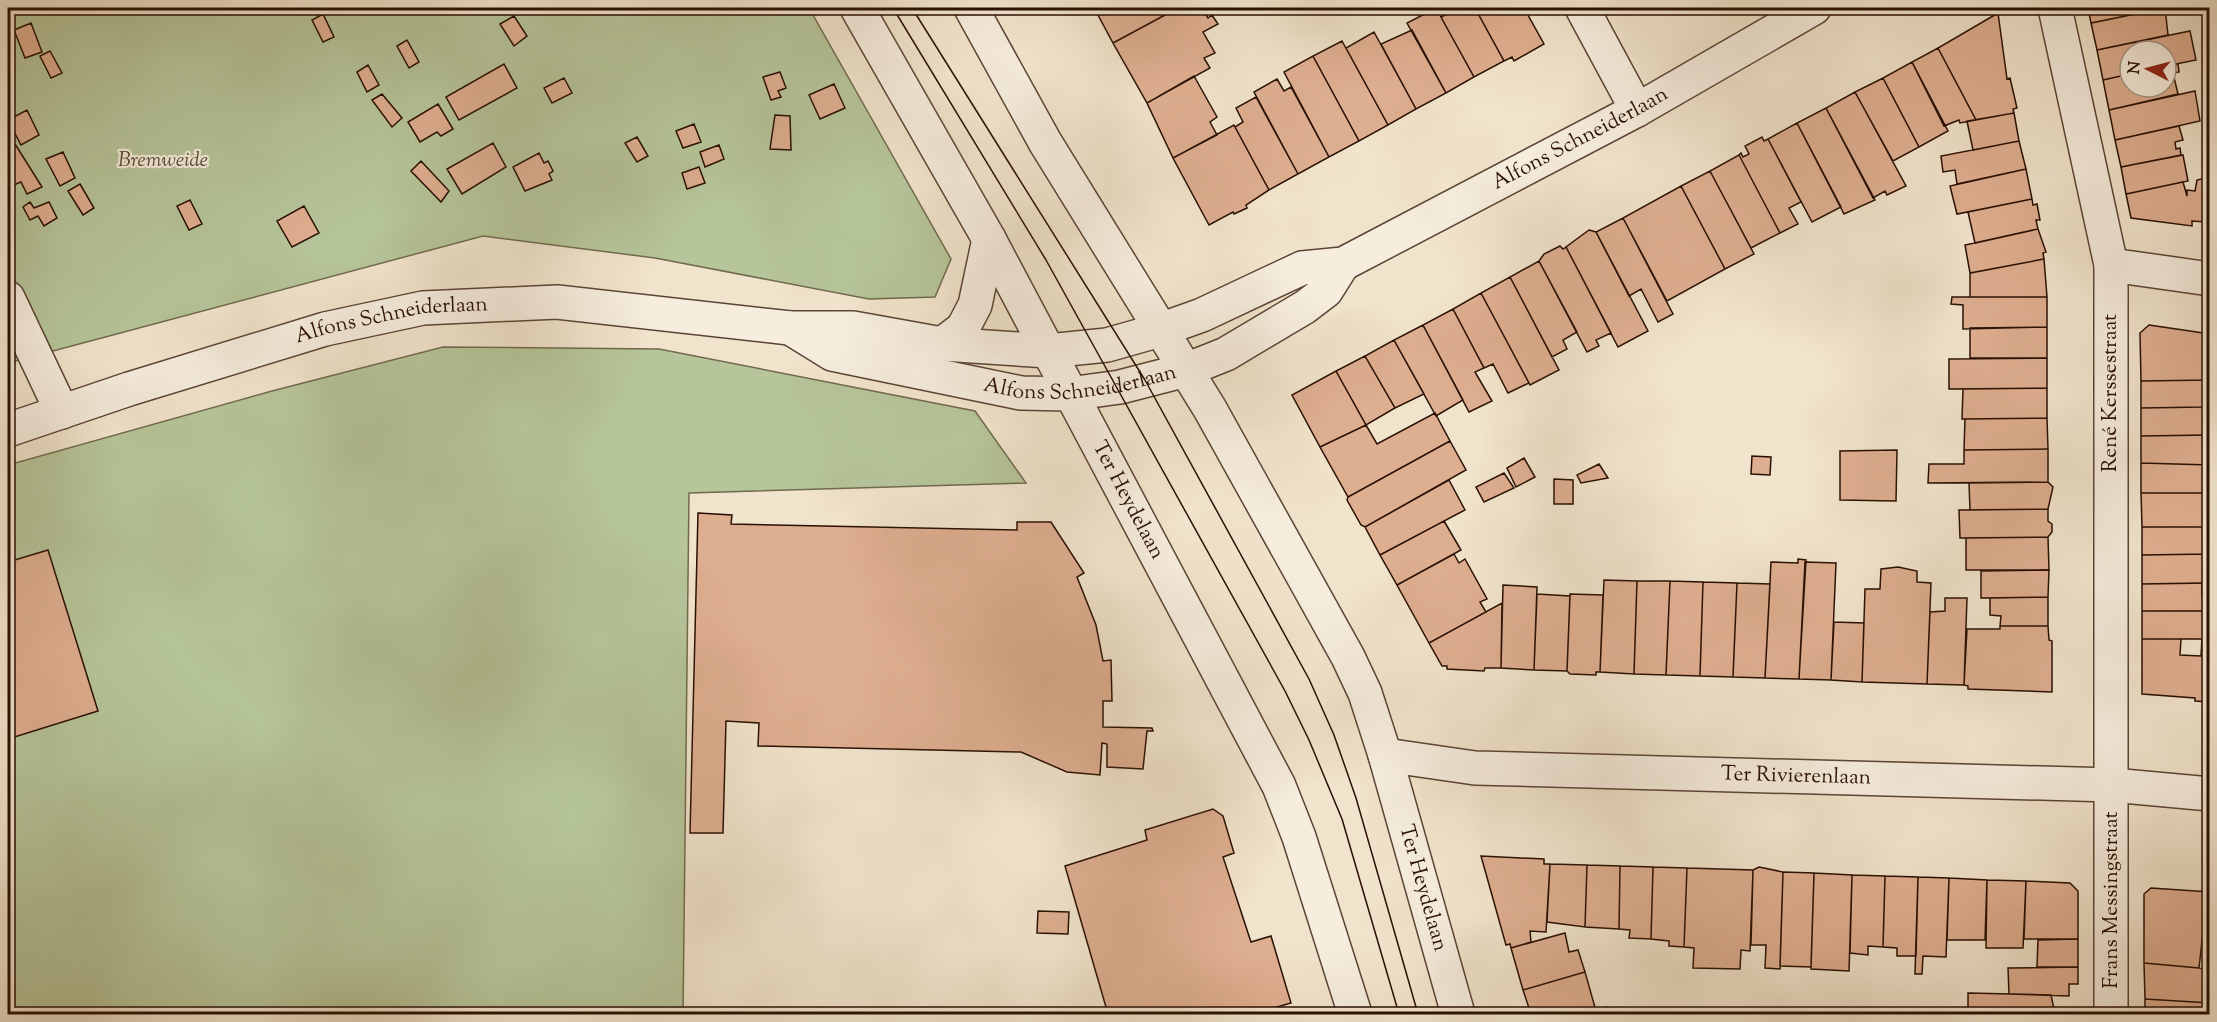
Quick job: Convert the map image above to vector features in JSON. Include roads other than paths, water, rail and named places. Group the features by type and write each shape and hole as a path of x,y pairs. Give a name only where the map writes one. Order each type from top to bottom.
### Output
{"street":[{"name":"Ter Heydelaan","path":"857,8 989,239 1069,394 1279,786 1299,837 1355,1014"},
{"name":"Ter Heydelaan","path":"971,8 1045,142 1186,370 1348,657 1365,693 1385,755 1458,1014"},
{"path":"1582,8 1637,110"},
{"name":"Alfons Schneiderlaan","path":"8,430 129,389 325,329 423,308 557,302 790,328 853,328 942,344 1048,351 1107,345 1202,315 1302,268 1342,264 1637,110 1814,8"},
{"name":"René Kerssestraat","path":"2055,8 2111,265 2112,785"},
{"path":"942,344 963,328 975,305 989,239"},
{"name":"Alfons Schneiderlaan","path":"790,328 831,354 1021,393 1069,394 1120,387 1186,370 1226,354 1305,307 1326,291 1342,264"},
{"path":"2111,265 2210,279"},
{"path":"8,298 62,412"},
{"name":"Ter Rivierenlaan","path":"1385,755 1475,768 2112,785 2210,794"},
{"name":"Frans Messingstraat","path":"2111,1014 2112,785"}],"tram line":[{"path":"893,8 1046,260 1285,691 1309,740 1342,819 1399,1014"},
{"path":"912,8 1145,380 1309,679 1334,735 1356,798 1418,1014"}],"park label":[{"name":"Bremweide","path":"163,161"}]}
